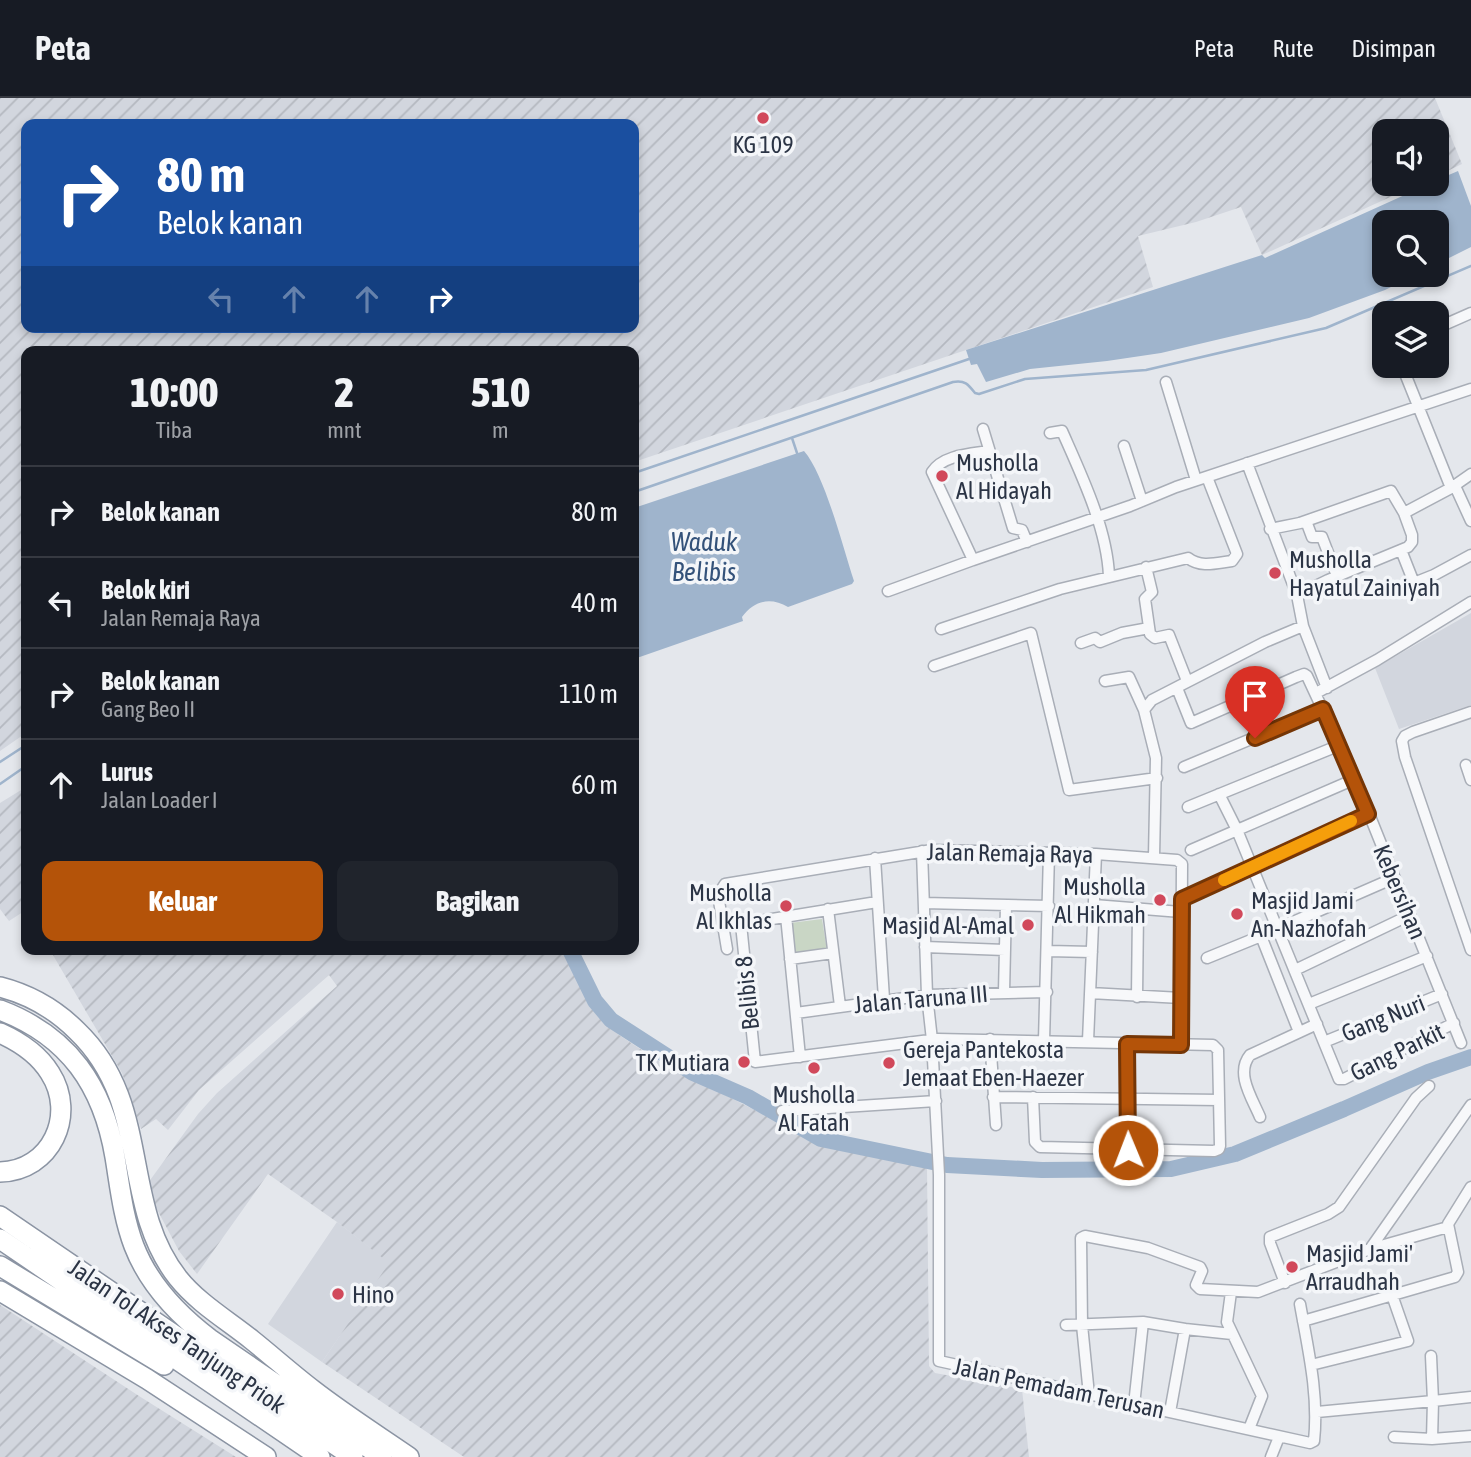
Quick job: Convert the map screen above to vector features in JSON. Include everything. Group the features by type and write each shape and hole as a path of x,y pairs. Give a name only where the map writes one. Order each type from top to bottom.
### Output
{"highway":[{"path":"0,987 20,993 52,1010 85,1039 107,1068 128,1119 148,1220 165,1258 180,1281 310,1388 410,1457"},
{"path":"0,1010 31,1024 54,1039 80,1067 93,1087 110,1130 130,1236 145,1270 163,1297 188,1322 216,1344 382,1457"},
{"path":"0,1033 28,1049 50,1072 59,1093 62,1114 53,1143 39,1159 23,1168 0,1172"},
{"name":"Jalan Tol Akses Tanjung Priok","path":"0,1216 353,1457"},
{"name":"Jalan Tol Akses Tanjung Priok","path":"0,1239 320,1457"},
{"path":"0,1266 133,1347 245,1406"},
{"path":"0,1291 147,1379 266,1457"}],"street":[{"path":"1449,323 1471,313"},
{"path":"1408,378 1420,405 1436,455 1471,521"},
{"path":"941,628 1060,589 1146,567 1188,558 1203,565 1237,558 1201,479 1166,382"},
{"path":"888,591 1247,463 1471,389"},
{"path":"983,429 1013,528 1022,530 1027,542"},
{"path":"1050,433 1062,431 1096,518 1108,557 1109,576"},
{"path":"1124,446 1142,501"},
{"path":"973,560 932,472 936,466 954,457 989,451"},
{"path":"1247,463 1297,595 1321,690 1471,602"},
{"path":"1404,513 1453,487 1471,474"},
{"path":"1270,529 1306,521 1391,491 1404,513 1412,542 1401,550 1297,595"},
{"path":"1306,521 1312,537 1322,537 1337,576"},
{"path":"1401,550 1414,583 1471,555"},
{"path":"1146,567 1152,592 1145,599 1152,637 1169,635 1187,681"},
{"path":"1144,710 1152,700 1187,681 1303,626"},
{"path":"1081,643 1095,638 1100,642 1113,636 1149,628"},
{"path":"934,666 1031,634 1069,790 1157,778"},
{"name":"Kebersihan","path":"1177,688 1191,723 1304,674 1321,690 1323,709 1355,779 1461,1043"},
{"path":"1105,681 1129,677 1144,710 1154,746 1157,778 1154,857"},
{"path":"1184,767 1323,709"},
{"path":"1471,712 1413,732 1402,741 1405,757 1471,950"},
{"path":"1188,807 1340,745"},
{"path":"1466,765 1471,779"},
{"path":"1191,850 1355,779"},
{"path":"1219,794 1237,830 1324,1042"},
{"path":"1182,899 1368,814"},
{"path":"782,1111 936,1101 927,995 922,851"},
{"name":"Jalan Remaja Raya","path":"727,949 718,895 725,884 922,851 1096,854 1180,861 1181,1045"},
{"path":"1044,1041 1049,853"},
{"path":"1088,1041 1096,854"},
{"path":"875,858 884,999"},
{"path":"1207,958 1394,878"},
{"path":"877,902 786,916 800,1057 932,1040 1088,1041 1217,1046 1219,1149 1128,1150 1037,1146 1033,1097"},
{"path":"924,903 1049,906"},
{"path":"1004,992 1006,905"},
{"path":"1094,905 1181,912"},
{"path":"828,909 840,1006"},
{"path":"1137,997 1138,910"},
{"path":"1295,970 1410,915"},
{"name":"Belibis 8","path":"786,916 741,924 755,1062 800,1057"},
{"path":"1261,936 1299,1032"},
{"path":"925,947 1004,950"},
{"path":"1048,951 1092,953"},
{"path":"790,959 833,953"},
{"path":"1309,1004 1427,956"},
{"name":"Jalan Taruna III","path":"796,1013 927,995 1047,992"},
{"path":"1090,993 1181,998"},
{"name":"Gang Nuri","path":"1324,1042 1442,994"},
{"name":"Gang Parkit","path":"1324,1042 1336,1075 1344,1080 1454,1023"},
{"path":"1260,1117 1244,1077 1244,1062 1250,1055 1317,1024"},
{"path":"990,1039 996,1125"},
{"path":"1127,1044 1128,1150"},
{"path":"1285,1283 1270,1237 1339,1207 1416,1098 1429,1086"},
{"path":"993,1097 1219,1100"},
{"name":"Jalan Pemadam Terusan","path":"936,1101 939,1175 939,1361 1312,1443 1317,1412"},
{"path":"1370,1249 1471,1106"},
{"path":"1303,1321 1457,1275 1448,1227 1451,1215 1471,1188"},
{"path":"1089,1395 1082,1325 1079,1241 1084,1236 1148,1248 1200,1267 1202,1271 1198,1288 1258,1292 1370,1249 1448,1227"},
{"path":"1231,1292 1227,1322 1262,1396 1249,1429"},
{"path":"1311,1365 1408,1341 1392,1295"},
{"path":"1300,1304 1317,1412 1471,1397"},
{"path":"1066,1325 1143,1322 1232,1334"},
{"path":"1134,1405 1143,1322"},
{"path":"1170,1412 1185,1329"},
{"path":"1431,1356 1432,1439"},
{"path":"1394,1437 1432,1439 1471,1436"},
{"path":"1271,1457 1279,1437"}],"shaded area":[{"path":"0,98 1435,98 1444,119 1372,119 1372,196 1392,196 1262,255 1241,207 1196,222 1138,236 1153,287 639,460 639,346 21,346 21,736 0,751"},
{"path":"1449,132 1462,164 1449,170"},
{"path":"1471,613 1471,705 1399,729 1375,668"},
{"path":"21,790 21,913 9,921 0,909 0,803"},
{"path":"53,955 567,955 593,1007 619,1035 660,1062 818,1142 927,1166 929,1366 935,1373 1022,1389 1029,1457 464,1457 322,1362 389,1263 337,1222 268,1174 197,1274 179,1251 151,1198 148,1183 198,1114 217,1093 337,986 329,975 199,1090 168,1130 156,1119 141,1129 122,1073"},
{"path":"337,1222 390,1263 322,1362 268,1324"},
{"path":"0,1305 139,1396 236,1457 0,1457"}],"green space":[{"path":"822,919 827,951 794,956 790,923"}],"water":[{"path":"1458,171 1471,206 1471,247 1449,258 1449,210 1372,210 1372,287 1391,287 1385,290 1309,318 1161,353 1030,369 986,382 977,364 971,365 966,350 1262,255 1265,258 1402,196 1449,196 1449,175"},
{"name":"Waduk Belibis","path":"804,451 812,462 826,494 854,581 788,607 769,601 757,604 742,617 743,621 639,657 639,506"}],"waterway":[{"path":"639,490 953,382 966,383 979,394 1025,379 1146,370 1326,328 1471,266"},
{"path":"639,471 969,359"},
{"path":"792,438 797,453"},
{"path":"0,762 21,748"},
{"path":"0,784 21,769"},
{"path":"572,955 595,1001 611,1020 693,1073 748,1097 821,1139 947,1165 1042,1170 1171,1169 1235,1154 1428,1072 1471,1057"}],"slow traffic":[{"path":"1224,880 1351,821"}],"place":[{"name":"KG 109","path":"763,118"},
{"name":"Musholla Al Hidayah","path":"942,476"},
{"name":"Musholla Hayatul Zainiyah","path":"1275,573"},
{"name":"Musholla Al Hikmah","path":"1160,900"},
{"name":"Musholla Al Ikhlas","path":"786,906"},
{"name":"Masjid Jami An-Nazhofah","path":"1237,914"},
{"name":"Masjid Al-Amal","path":"1028,925"},
{"name":"TK Mutiara","path":"744,1062"},
{"name":"Gereja Pantekosta Jemaat Eben-Haezer","path":"889,1063"},
{"name":"Musholla Al Fatah","path":"814,1068"},
{"name":"Masjid Jami' Arraudhah","path":"1292,1267"},
{"name":"Hino","path":"338,1294"}],"route":[{"path":"1128,1150 1127,1044 1181,1045 1182,899 1368,814 1323,709 1255,738"}]}
